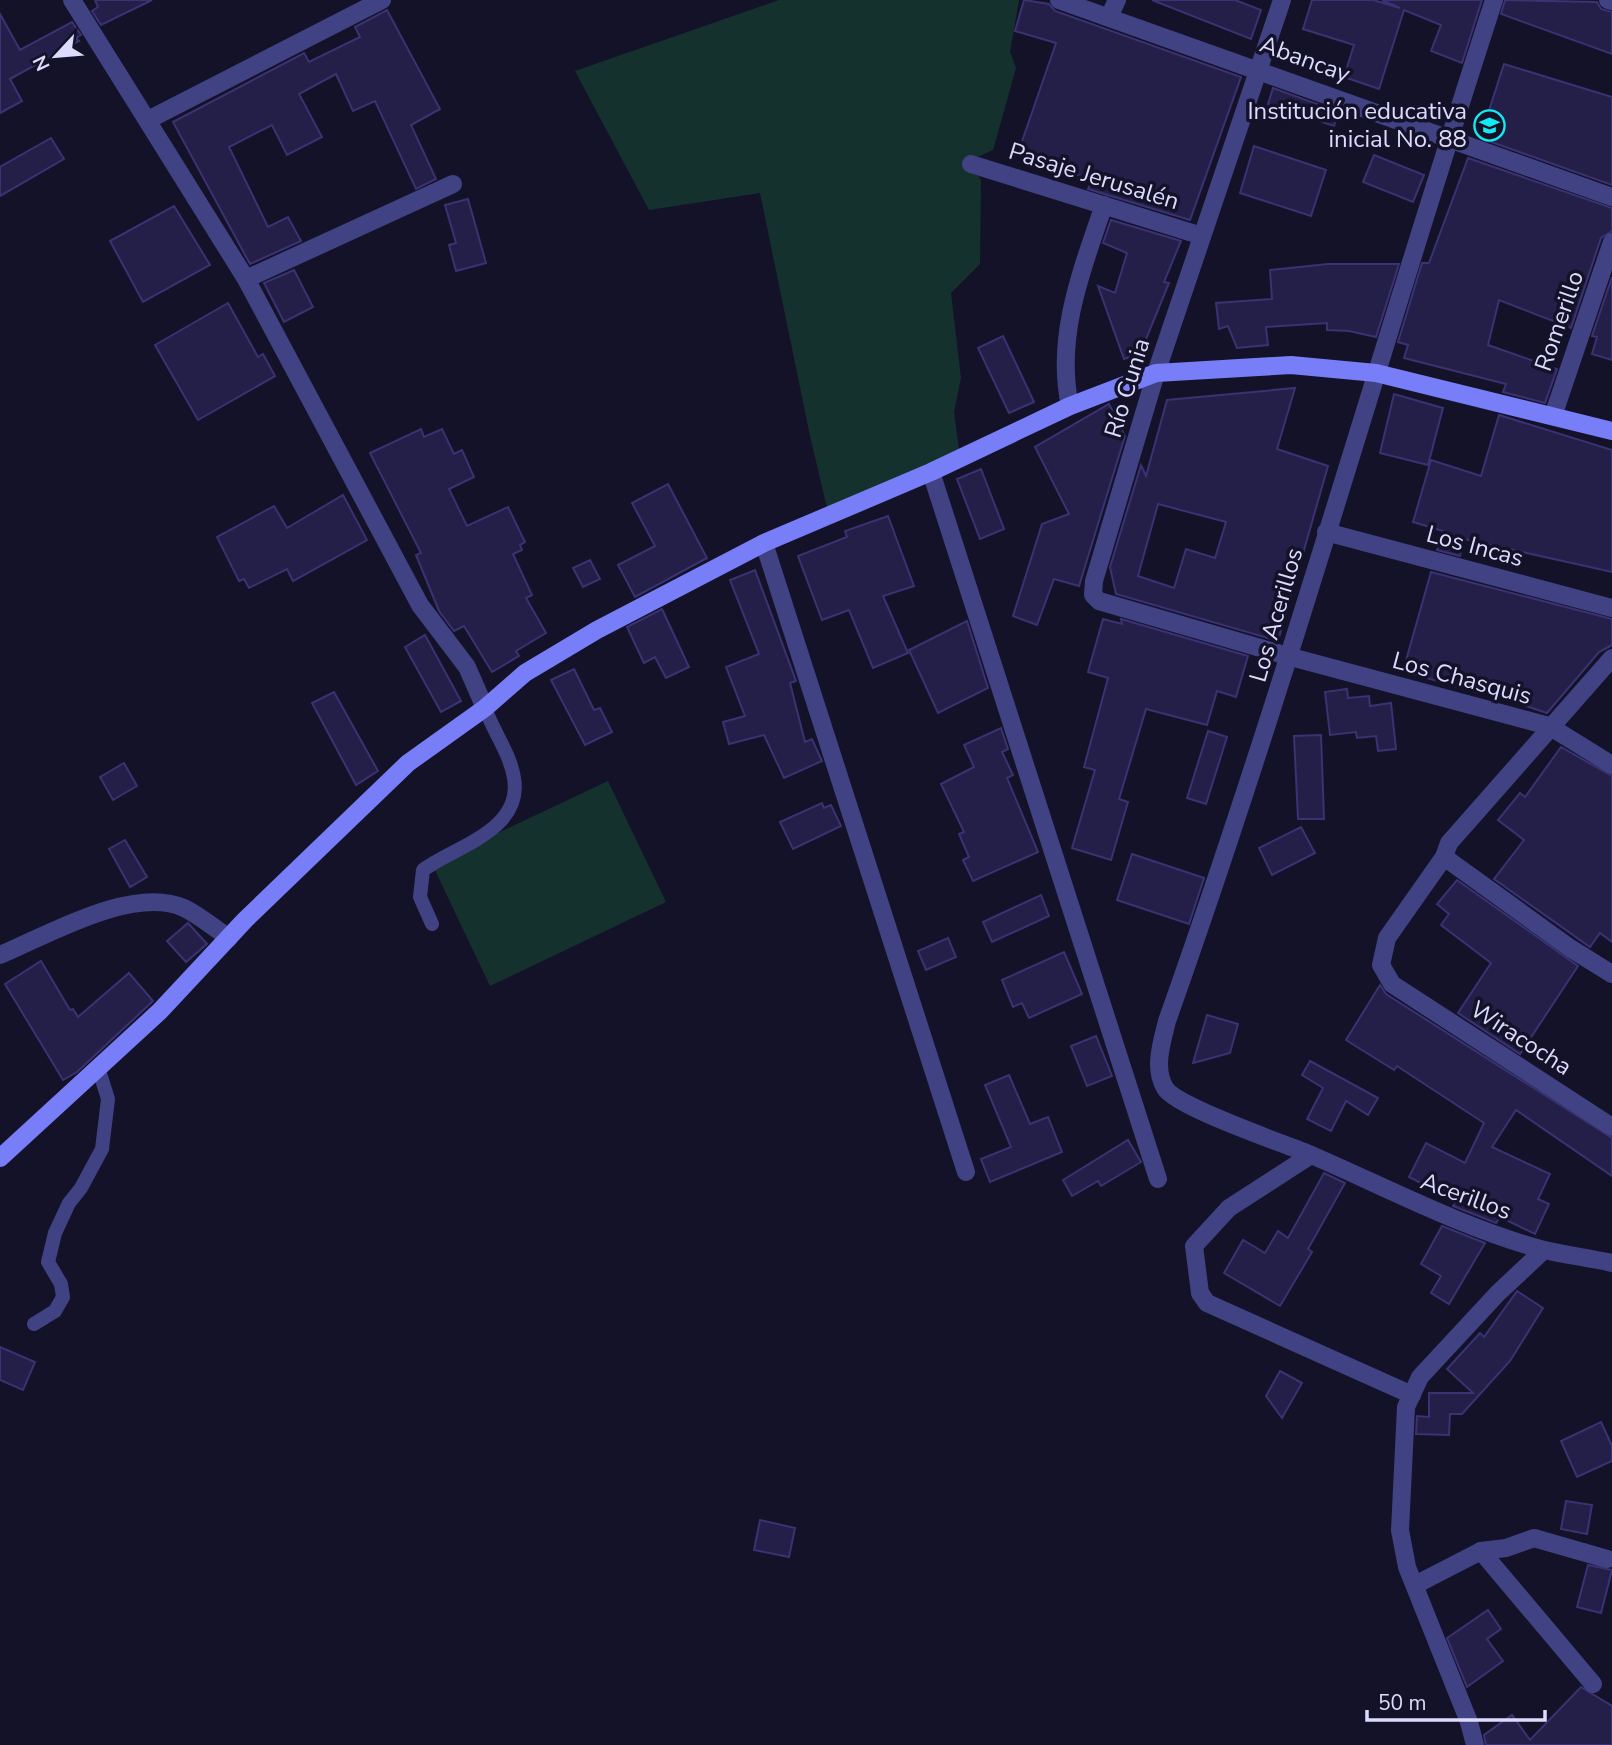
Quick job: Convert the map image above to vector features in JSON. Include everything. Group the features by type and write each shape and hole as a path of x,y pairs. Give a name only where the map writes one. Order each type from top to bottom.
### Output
{"street":[{"path":"72,0 246,279 420,605 467,667 485,708"},
{"path":"148,120 382,0"},
{"name":"Abancay","path":"1059,0 1259,69 1612,197"},
{"path":"1109,17 1118,0"},
{"name":"Río Cunia","path":"1282,0 1156,373 1094,581 1093,595 1099,601 1291,657"},
{"name":"Los Acerillos","path":"1311,1155 1195,1107 1166,1091 1160,1076 1159,1056 1167,1021 1291,657 1325,532 1494,0"},
{"name":"Pasaje Jerusalén","path":"971,164 1202,236"},
{"path":"246,279 453,184"},
{"path":"1070,406 1066,388 1069,321 1082,269 1104,205"},
{"name":"Romerillo","path":"1553,416 1612,242"},
{"path":"0,1158 160,1011 229,938 408,763 485,708 525,673 597,630 764,543 931,472 1070,406 1156,373 1291,365 1376,373 1612,431"},
{"path":"931,472 1157,1179"},
{"name":"Los Incas","path":"1325,532 1612,608"},
{"path":"764,543 967,1172"},
{"name":"Los Chasquis","path":"1291,657 1549,726 1612,765"},
{"path":"1612,658 1453,837 1444,857 1570,948 1612,974"},
{"name":"Wiracocha","path":"1444,857 1387,938 1381,965 1386,976 1612,1127"},
{"path":"0,955 128,904 156,901 184,908 229,938"},
{"path":"1311,1155 1229,1209 1194,1246 1200,1293 1207,1303 1412,1395"},
{"name":"Acerillos","path":"1311,1155 1405,1200 1544,1250 1612,1263"},
{"path":"1475,1745 1469,1722 1407,1567 1400,1530 1406,1407 1420,1377 1498,1293 1544,1250"},
{"path":"1415,1585 1481,1551 1506,1548 1534,1538 1607,1559"},
{"path":"1481,1551 1594,1684"}],"lane":[{"path":"432,924 420,897 423,870 442,856 500,825 513,801 515,778 485,708"},
{"path":"34,1324 55,1311 63,1297 61,1284 48,1262 55,1233 69,1203 81,1188 102,1149 108,1099 99,1067"}],"green space":[{"path":"779,0 1019,0 1010,52 1016,68 993,150 966,162 971,173 979,176 981,181 980,264 951,293 961,378 954,412 960,457 829,516 760,193 649,210 575,71"},
{"path":"608,781 666,902 490,986 432,864"}],"building":[{"path":"95,0 152,0 101,25 92,11 98,7"},
{"path":"1024,0 1049,4 1055,11 1241,77 1190,220 1088,189 1092,180 1054,167 1056,162 1019,150 1056,43 1015,31"},
{"path":"1152,0 1235,0 1261,10 1251,39"},
{"path":"1312,0 1373,0 1400,8 1382,0 1482,0 1462,63 1431,51 1441,25 1404,10 1379,89 1344,77 1354,45 1303,29"},
{"path":"1505,0 1597,2 1601,9 1612,12 1612,54 1501,14"},
{"path":"387,10 440,109 411,125 436,179 416,189 375,101 353,111 336,74 299,94 322,137 287,155 272,125 229,147 268,227 288,217 301,241 250,264 173,122 304,53 309,62 360,37 355,27"},
{"path":"0,14 20,50 72,22 81,35 76,38 79,41 10,79 22,101 0,113"},
{"path":"1504,64 1612,97 1612,185 1480,138"},
{"path":"1273,88 1339,112 1334,126 1268,104"},
{"path":"51,138 64,159 0,196 0,167"},
{"path":"1254,146 1326,170 1311,216 1240,193"},
{"path":"1374,155 1424,175 1413,202 1363,182"},
{"path":"1468,158 1612,208 1612,231 1601,238 1571,328 1499,300 1488,345 1557,369 1545,403 1503,392 1506,384 1404,358 1408,345 1398,342 1422,263 1429,263"},
{"path":"468,199 486,263 456,271 449,245 456,243 445,205"},
{"path":"174,206 210,265 143,302 110,241"},
{"path":"1111,220 1181,241 1164,282 1169,283 1140,354 1124,359 1098,286 1115,293 1127,253 1103,243"},
{"path":"1328,264 1399,264 1376,337 1349,331 1327,330 1327,323 1266,327 1268,345 1237,348 1228,326 1219,329 1216,303 1272,299 1270,270"},
{"path":"294,270 313,307 284,322 264,283"},
{"path":"1612,277 1612,360 1592,354 1597,337 1592,336"},
{"path":"228,303 258,357 263,354 275,376 198,420 155,345"},
{"path":"1003,336 1034,402 1009,413 978,348"},
{"path":"1295,388 1277,449 1328,466 1278,641 1116,594 1110,567 1141,465 1146,476 1167,400","holes":["1158,504 1226,522 1215,558 1186,549 1174,588 1138,576"]},
{"path":"1394,394 1443,408 1428,465 1380,453"},
{"path":"1109,404 1125,436 1079,586 1054,579 1037,625 1013,616 1042,524 1069,514 1035,447"},
{"path":"1499,415 1612,450 1612,572 1464,539 1460,556 1437,550 1443,531 1413,522 1431,460 1481,476"},
{"path":"421,429 424,437 442,429 454,454 462,450 474,477 449,489 467,526 508,507 525,542 520,545 522,550 513,554 532,595 526,598 546,633 516,651 519,656 492,672 464,626 454,631 439,611 416,555 421,553 370,453"},
{"path":"981,469 1004,529 980,539 957,479"},
{"path":"668,484 707,558 635,597 618,565 655,546 632,503"},
{"path":"343,495 367,540 293,581 287,569 249,588 244,579 239,581 217,537 274,506 287,528"},
{"path":"888,516 914,586 883,596 908,653 873,668 849,610 822,620 798,556 847,537 845,531"},
{"path":"590,560 600,579 583,587 573,568"},
{"path":"755,570 796,681 790,683 805,742 812,739 822,761 784,778 764,735 729,744 723,722 745,716 726,667 759,654 730,580"},
{"path":"1431,572 1612,619 1612,645 1599,652 1547,713 1478,690 1478,693 1403,671"},
{"path":"662,609 689,667 666,678 655,657 644,663 627,627"},
{"path":"1103,619 1122,624 1121,619 1248,656 1236,697 1217,691 1207,725 1146,709 1119,799 1128,802 1111,860 1072,848 1095,770 1084,767 1108,678 1088,672"},
{"path":"967,621 988,688 938,713 909,650"},
{"path":"425,635 461,701 441,712 405,647"},
{"path":"574,669 594,710 600,708 612,732 585,745 551,680"},
{"path":"1347,689 1348,698 1369,696 1370,706 1391,703 1396,749 1378,751 1376,736 1357,738 1356,732 1330,735 1325,692"},
{"path":"334,692 378,771 356,785 312,703"},
{"path":"1001,728 1008,749 1002,752 1013,775 1007,778 1038,852 973,881 963,860 969,857 959,834 964,832 941,784 974,767 964,745"},
{"path":"1208,731 1227,737 1206,804 1187,798"},
{"path":"1321,735 1324,819 1298,819 1294,736"},
{"path":"1561,747 1612,776 1612,942 1600,933 1590,947 1494,879 1524,840 1498,820 1520,793 1525,797"},
{"path":"124,763 137,786 113,800 100,777"},
{"path":"822,803 824,808 831,805 841,826 793,849 780,822"},
{"path":"1301,827 1315,853 1272,875 1259,848"},
{"path":"125,840 147,877 130,887 109,849"},
{"path":"1132,854 1204,878 1189,924 1117,900"},
{"path":"1457,880 1578,966 1520,1054 1458,1013 1491,963 1441,925 1449,914 1437,904"},
{"path":"1041,895 1049,916 992,942 983,922"},
{"path":"188,923 207,944 186,962 167,941"},
{"path":"948,938 956,957 926,970 918,951"},
{"path":"1064,952 1082,994 1029,1018 1022,1003 1013,1007 1002,980"},
{"path":"41,961 70,1010 73,1009 78,1017 129,973 153,1001 77,1072 63,1080 5,984"},
{"path":"1380,985 1386,994 1612,1138 1612,1176 1516,1110 1492,1147 1550,1174 1538,1199 1549,1204 1535,1234 1500,1217 1496,1223 1453,1206 1456,1202 1449,1197 1409,1177 1426,1143 1465,1163 1484,1123 1397,1066 1394,1070 1346,1040"},
{"path":"1207,1015 1238,1024 1230,1053 1193,1063"},
{"path":"1096,1036 1112,1076 1087,1086 1071,1046"},
{"path":"1310,1061 1378,1098 1368,1115 1346,1101 1331,1131 1307,1119 1323,1088 1302,1075"},
{"path":"1009,1075 1030,1124 1048,1117 1062,1152 990,1182 981,1159 1011,1147 985,1085"},
{"path":"1128,1140 1141,1162 1101,1186 1098,1181 1072,1196 1063,1180"},
{"path":"1324,1173 1345,1183 1308,1249 1312,1252 1280,1306 1224,1273 1243,1240 1265,1253 1278,1231 1288,1238"},
{"path":"1442,1226 1485,1243 1449,1304 1431,1293 1441,1276 1421,1264"},
{"path":"1517,1291 1543,1308 1510,1361 1462,1414 1450,1414 1449,1435 1416,1434 1417,1416 1429,1417 1429,1393 1473,1393 1447,1369 1480,1333 1484,1337"},
{"path":"0,1347 35,1362 23,1390 0,1380"},
{"path":"1280,1371 1302,1383 1282,1418 1266,1396"},
{"path":"1601,1422 1612,1446 1612,1461 1577,1477 1561,1441"},
{"path":"1566,1501 1592,1505 1587,1534 1561,1529"},
{"path":"760,1520 795,1528 789,1557 754,1550"},
{"path":"1588,1565 1612,1570 1601,1613 1577,1607"},
{"path":"1488,1610 1501,1629 1487,1639 1503,1661 1467,1687 1447,1638"},
{"path":"1581,1687 1612,1706 1612,1745 1486,1745 1484,1735 1512,1715 1530,1740"}],"place":[{"name":"Institución educativa inicial No. 88","path":"1490,125"}]}
